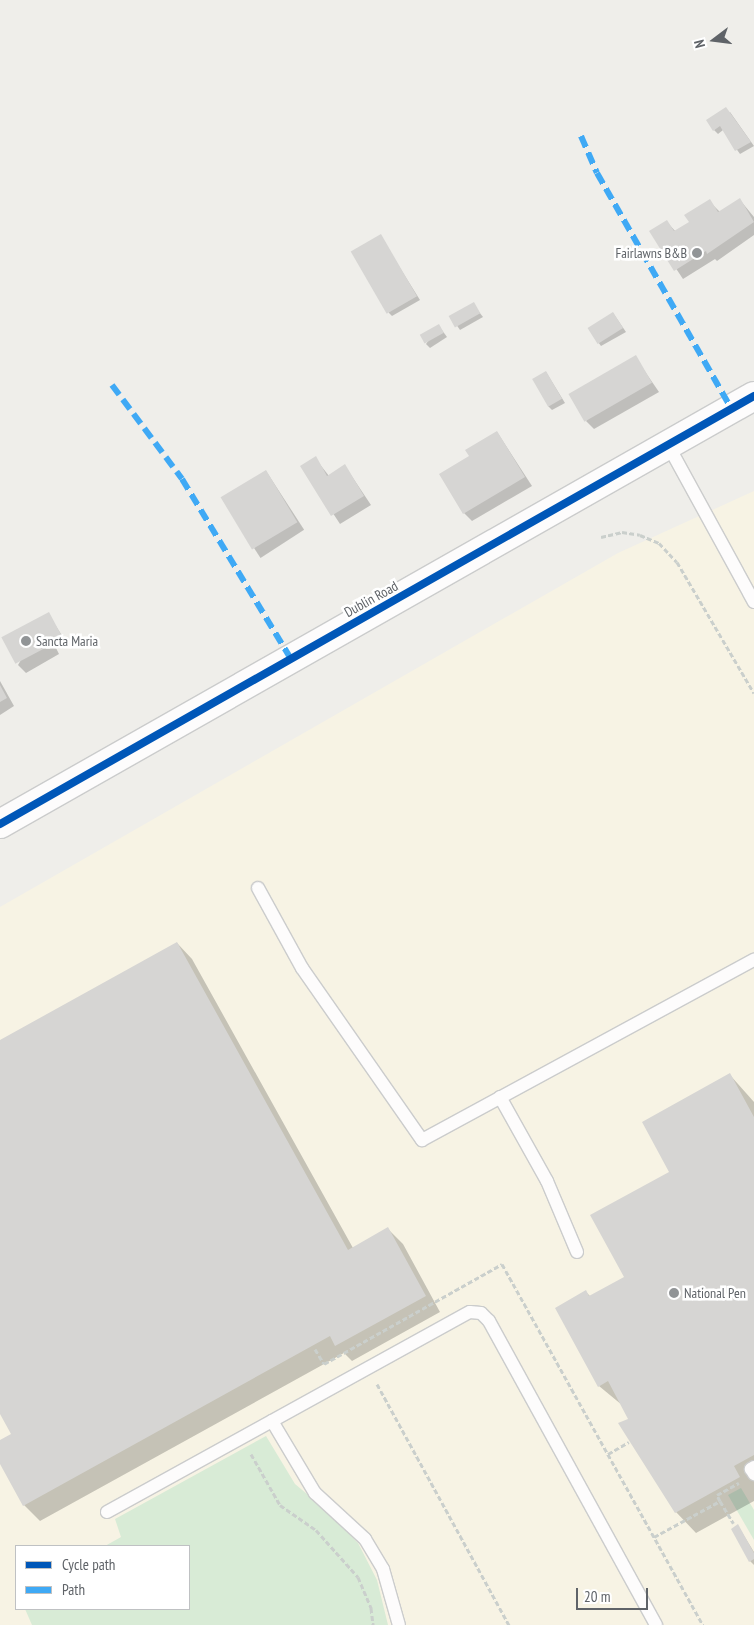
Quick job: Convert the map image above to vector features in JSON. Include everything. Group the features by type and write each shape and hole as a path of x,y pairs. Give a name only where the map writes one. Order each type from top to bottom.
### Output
{"main road":[{"name":"Dublin Road","path":"0,824 754,396"}],"lane":[{"path":"668,445 754,602"},
{"path":"258,888 302,968 422,1140 754,960"},
{"path":"500,1097 547,1181 577,1252"},
{"path":"107,1512 470,1312 480,1312 489,1321 656,1625"},
{"path":"272,1421 315,1493 365,1539 383,1569 399,1625"},
{"path":"750,1477 751,1469 754,1467"}],"path":[{"path":"601,538 622,532 640,535 659,543 677,562 754,693"},
{"path":"356,1346 509,1625"},
{"path":"242,1438 280,1505 316,1530 358,1577 371,1608 373,1625"},
{"path":"608,1454 629,1442"},
{"path":"733,1523 717,1495 750,1477"},
{"path":"654,1536 720,1501"}],"shaded area":[{"path":"754,491 754,1625 0,1625 0,907 618,553"}],"green space":[{"path":"266,1436 295,1484 325,1509 358,1543 377,1580 388,1625 32,1625 25,1610 190,1610 190,1545 107,1545 121,1537 115,1519"},
{"path":"741,1488 754,1510 754,1540 728,1495"}],"building":[{"path":"726,107 751,142 735,151 720,126 713,131 706,120"},
{"path":"740,198 754,222 707,254 706,251 674,271 649,231 667,220 674,231 689,222 684,215 710,199 718,212"},
{"path":"381,234 417,296 387,314 351,252"},
{"path":"474,302 480,313 455,327 449,316"},
{"path":"613,312 623,328 598,344 588,328"},
{"path":"439,324 444,333 425,343 420,335"},
{"path":"636,355 652,383 584,422 568,394"},
{"path":"546,371 562,399 548,407 532,379"},
{"path":"497,431 525,477 463,514 439,474 469,456 465,450"},
{"path":"316,456 327,476 345,464 364,496 331,516 300,466"},
{"path":"266,470 297,522 252,550 221,497"},
{"name":"Sancta Maria","path":"49,612 63,638 15,664 1,637"},
{"path":"0,685 7,698 0,702"},
{"path":"177,942 348,1250 388,1227 426,1296 335,1346 330,1336 23,1506 0,1464 0,1440 11,1434 0,1414 0,1040"},
{"name":"National Pen","path":"730,1073 754,1117 754,1455 734,1466 740,1477 675,1513 618,1423 628,1419 608,1381 598,1387 555,1308 586,1290 589,1296 624,1277 590,1215 669,1172 642,1122"},
{"path":"738,1524 754,1553 754,1559 749,1562 731,1529"}],"marked path":[{"path":"581,136 597,173 731,408"},
{"path":"112,385 182,479 291,659"}],"cycle path":[{"path":"0,824 754,396"}],"place":[{"name":"Fairlawns B&B","path":"697,253"},
{"name":"Sancta Maria","path":"26,641"},
{"name":"National Pen","path":"674,1293"}]}
